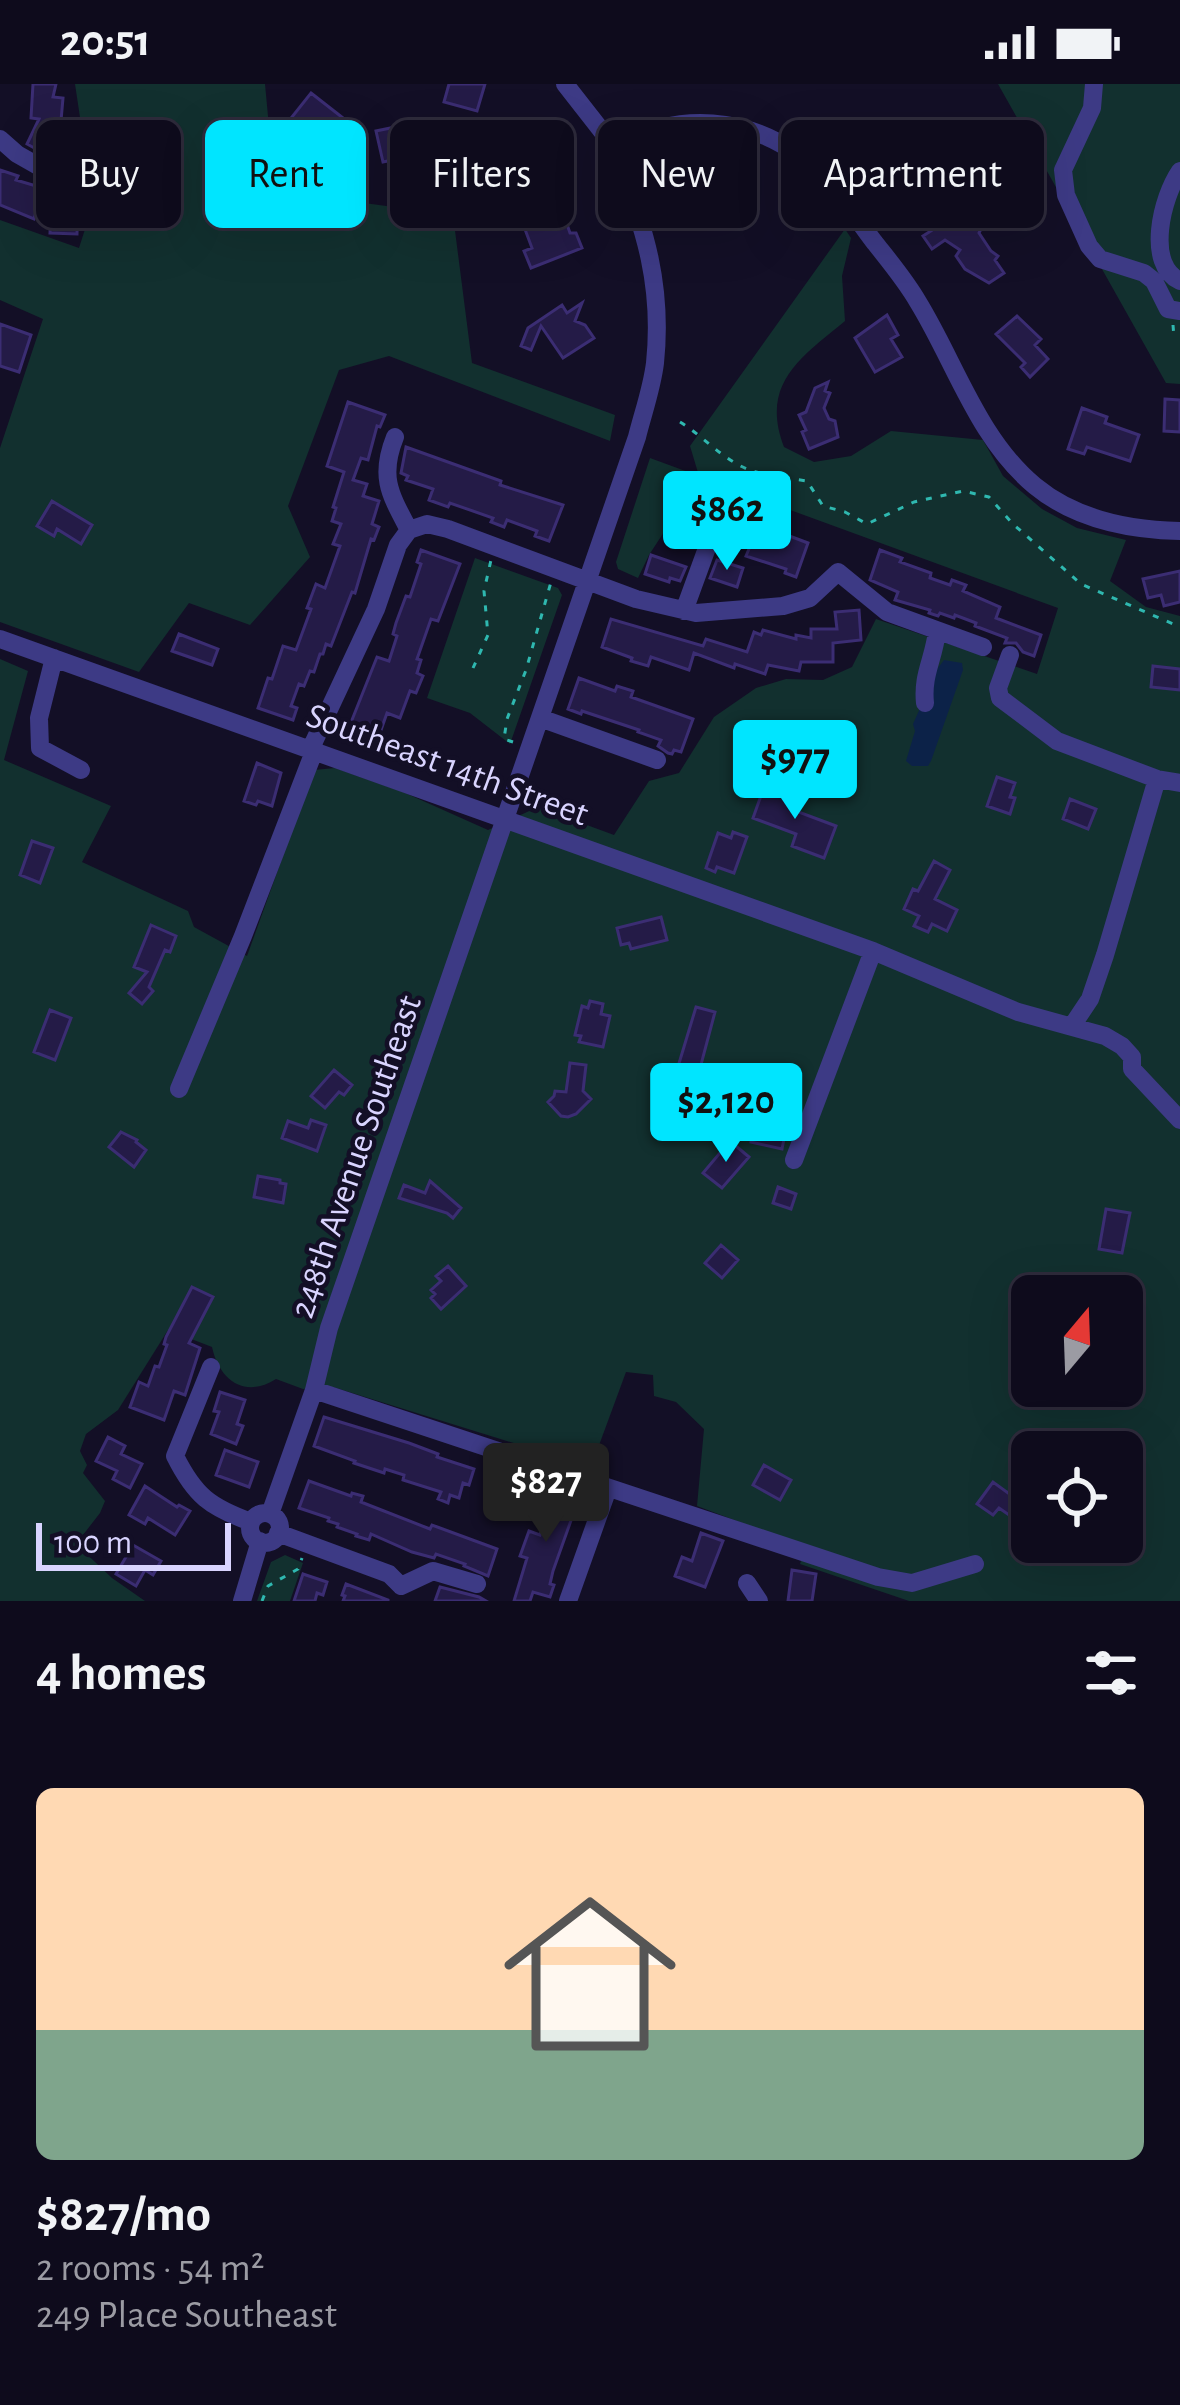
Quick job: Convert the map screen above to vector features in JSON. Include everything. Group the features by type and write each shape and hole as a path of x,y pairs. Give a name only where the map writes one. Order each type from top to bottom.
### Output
{"street":[{"name":"248th Avenue Southeast","path":"566,84 598,124"},
{"path":"1094,84 1092,108 1063,170 1066,195 1089,246 1100,259 1144,272 1168,309 1180,311"},
{"path":"757,133 801,156 859,221 917,299 1010,463 1038,489 1110,524 1180,531"},
{"path":"0,139 36,165"},
{"path":"1180,171 1167,196 1160,240 1168,275 1180,281"},
{"name":"248th Avenue Southeast","path":"261,1518 314,1390 329,1328 637,437 655,367 655,290 643,228"},
{"path":"395,437 385,473 409,530"},
{"path":"178,1089 243,936 340,681 362,643 398,545 409,530 427,524 448,529 636,599 683,611 719,613 782,606 810,598 838,572 887,612 983,647"},
{"path":"683,611 711,537"},
{"path":"925,703 923,683 937,631"},
{"name":"Southeast 14th Street","path":"0,639 874,951 1001,1005 1105,1036 1132,1057 1132,1069 1180,1120"},
{"path":"1010,655 998,688 1000,698 1057,741 1157,779 1180,783"},
{"path":"54,658 40,718 40,748 81,770"},
{"path":"540,718 657,760"},
{"path":"1072,1026 1090,999 1157,779"},
{"path":"794,1160 874,951"},
{"path":"211,1367 175,1456 188,1483 215,1509 277,1520 242,1601"},
{"path":"314,1390 878,1577 912,1583 975,1564"},
{"path":"568,1601 605,1497"},
{"path":"269,1537 388,1574 403,1593 433,1571 477,1584"},
{"path":"747,1583 759,1601"}],"path":[{"path":"680,422 748,470 807,481 823,506 867,524 914,502 963,491 989,497 1081,584 1180,627"},
{"path":"473,668 488,635 484,591 495,546"},
{"path":"530,748 504,739 504,732 556,569"},
{"path":"262,1601 268,1586 298,1569 302,1558"}],"green space":[{"path":"75,84 265,84 268,120 205,120 205,228 366,228 366,203 390,207 390,228 455,228 472,363 615,415 610,441 389,356 339,370 288,506 310,557 250,625 189,603 139,672 0,622 0,448 43,319 0,300 0,220 79,248 85,228 181,228 181,120 80,120"},
{"path":"998,84 1180,84 1180,384 1166,383 1044,166 1044,120 1018,120"},
{"path":"845,229 851,238 842,276 845,321 813,347 781,389 777,406 784,447 814,462 851,456 891,431 983,440 1003,476 1042,509 1077,528 1126,540 1110,581 1146,607 1180,616 1180,1601 909,1601 800,1564 806,1547 697,1506 704,1429 676,1402 654,1396 653,1375 626,1372 591,1467 333,1387 303,1389 276,1379 244,1386 227,1377 212,1347 168,1330 118,1410 86,1434 80,1451 87,1465 83,1473 105,1501 76,1544 145,1601 0,1601 0,659 28,671 4,760 111,806 82,862 188,911 194,927 247,956 314,770 335,768 488,830 538,807 614,835 649,781 679,773 714,717 756,688 786,679 823,680 852,667 876,619 1037,674 1058,608 700,477 638,578 618,569 616,562 650,458 699,476 690,446"},
{"path":"475,558 558,588 562,595 510,744 470,713 427,698"},
{"path":"285,1555 303,1563 290,1601 257,1601 271,1562"}],"water":[{"path":"944,660 962,663 963,670 931,761 928,766 912,766 906,761 913,724"}],"building":[{"path":"33,84 56,84 53,97 63,98 61,120 31,118"},
{"path":"449,84 485,84 477,111 444,102"},
{"path":"311,93 346,120 290,120"},
{"path":"36,125 36,149 27,144"},
{"path":"390,128 390,161 383,162 376,131"},
{"path":"0,170 36,186 34,219 0,205"},
{"path":"50,228 77,228 77,234 50,233"},
{"path":"524,228 568,228 582,248 531,268 524,251 532,248"},
{"path":"980,228 1004,273 989,283 965,269 956,256 960,250 945,240 932,249 923,236 934,229"},
{"path":"582,303 575,321 585,325 594,338 563,358 541,326 531,350 521,346 528,328 562,305 567,313"},
{"path":"887,315 898,335 891,339 902,357 875,372 855,338"},
{"path":"1017,316 1041,339 1035,345 1048,359 1030,377 1021,367 1025,363 996,334"},
{"path":"0,324 31,335 19,372 0,366"},
{"path":"828,382 825,391 830,393 824,408 835,421 838,437 809,449 799,415 806,412 815,388"},
{"path":"1165,399 1180,400 1180,432 1164,431"},
{"path":"348,402 385,415 368,460 361,458 353,480 367,484 363,496 379,501 372,524 379,527 331,646 326,644 304,686 299,684 291,706 297,708 293,720 258,708 283,646 296,650 316,584 325,588 340,546 333,544 341,524 332,521 344,472 327,466"},
{"path":"1082,408 1107,417 1105,423 1139,435 1130,461 1087,447 1084,454 1068,449"},
{"path":"406,447 563,505 549,541 507,520 504,527 491,522 493,518 429,500 433,489 406,480 408,476 401,473"},
{"path":"703,492 722,513 726,504 752,513 750,521 808,543 796,577 746,556 751,544 730,536 734,526 707,516 690,531 676,516"},
{"path":"52,501 92,525 81,544 57,529 54,536 37,526"},
{"path":"421,550 460,564 438,621 431,619 417,659 421,660 417,673 423,676 416,693 410,691 400,718 387,713 374,750 344,740 377,657 389,661 396,623 421,564 417,562"},
{"path":"880,550 931,573 930,578 966,585 963,591 1000,607 996,618 1041,635 1034,656 976,623 955,615 938,616 895,600 898,592 870,580"},
{"path":"651,555 686,567 680,581 645,574"},
{"path":"717,560 743,568 737,587 710,578"},
{"path":"1180,571 1180,602 1164,606 1161,595 1148,598 1143,579"},
{"path":"859,610 861,640 833,643 833,662 801,662 799,671 768,665 765,674 694,653 689,670 651,657 648,666 602,647 611,619 703,646 706,639 747,652 754,632 811,638 811,629 837,629 835,612"},
{"path":"179,634 218,649 212,665 172,651"},
{"path":"1153,666 1180,669 1180,690 1151,687"},
{"path":"579,678 615,691 617,686 633,691 631,697 693,719 681,752 668,753 658,746 661,740 639,730 568,709"},
{"path":"257,763 281,773 272,806 244,801"},
{"path":"997,777 1015,783 1010,814 987,806"},
{"path":"763,790 798,798 793,810 836,826 824,858 792,846 796,834 753,818"},
{"path":"1070,799 1096,809 1088,829 1063,819"},
{"path":"733,832 747,837 734,873 706,868 718,833 731,838"},
{"path":"32,841 53,848 40,883 20,875"},
{"path":"934,861 950,870 935,899 957,910 947,931 932,924 928,932 914,926 919,916 904,909"},
{"path":"661,917 667,940 631,949 629,943 621,945 617,928"},
{"path":"151,925 176,936 149,987 153,991 142,1004 129,993 147,972 134,967"},
{"path":"590,1001 603,1004 601,1014 610,1016 603,1047 579,1042 581,1036 575,1035 582,1006 588,1008"},
{"path":"696,1007 715,1012 698,1076 677,1070"},
{"path":"50,1010 71,1018 55,1060 34,1052"},
{"path":"570,1063 586,1065 583,1091 591,1099 568,1117 548,1102 555,1091 566,1092"},
{"path":"334,1070 352,1085 325,1108 311,1096"},
{"path":"311,1120 326,1125 317,1151 282,1138 288,1121 308,1128"},
{"path":"753,1128 785,1134 782,1149 751,1142"},
{"path":"121,1132 146,1150 134,1167 109,1147"},
{"path":"730,1141 749,1157 722,1188 703,1173"},
{"path":"258,1176 286,1184 283,1203 254,1197"},
{"path":"430,1181 461,1208 453,1218 399,1198 404,1185 425,1193"},
{"path":"778,1187 796,1194 791,1209 773,1203"},
{"path":"1106,1209 1130,1213 1122,1253 1099,1249"},
{"path":"721,1245 738,1260 722,1278 705,1263"},
{"path":"448,1266 466,1286 441,1309 431,1298 435,1294 431,1290 441,1281 436,1276"},
{"path":"192,1287 213,1297 189,1343 200,1348 185,1395 174,1391 164,1420 130,1407 139,1382 148,1386 155,1366 159,1367 166,1337"},
{"path":"220,1392 245,1400 236,1444 211,1434"},
{"path":"324,1417 474,1469 469,1485 463,1483 459,1498 450,1495 448,1503 438,1499 441,1492 403,1480 404,1475 385,1469 384,1473 314,1446"},
{"path":"108,1437 125,1446 121,1454 142,1464 130,1488 113,1479 117,1471 96,1461"},
{"path":"225,1450 258,1462 249,1487 216,1475"},
{"path":"764,1465 791,1480 780,1500 753,1485"},
{"path":"498,1476 522,1485 512,1513 486,1508"},
{"path":"309,1481 363,1496 361,1502 497,1549 488,1576 371,1534 369,1540 356,1536 329,1518 299,1508"},
{"path":"993,1482 1008,1493 1011,1489 1011,1516 999,1508 993,1515 977,1504"},
{"path":"551,1483 573,1490 571,1495 579,1498 553,1571 550,1584 554,1585 550,1597 533,1592 530,1601 514,1601 527,1558 520,1556 529,1531 540,1535"},
{"path":"145,1486 190,1511 175,1535 148,1518 145,1524 129,1515"},
{"path":"701,1533 723,1541 705,1587 675,1576 682,1557 692,1561"},
{"path":"133,1545 161,1561 153,1575 145,1570 136,1586 116,1574"},
{"path":"792,1570 816,1574 812,1601 788,1601"},
{"path":"303,1574 327,1582 315,1601 294,1601"},
{"path":"346,1584 388,1600 388,1601 343,1601"},
{"path":"440,1587 479,1597 486,1601 435,1601"}]}
